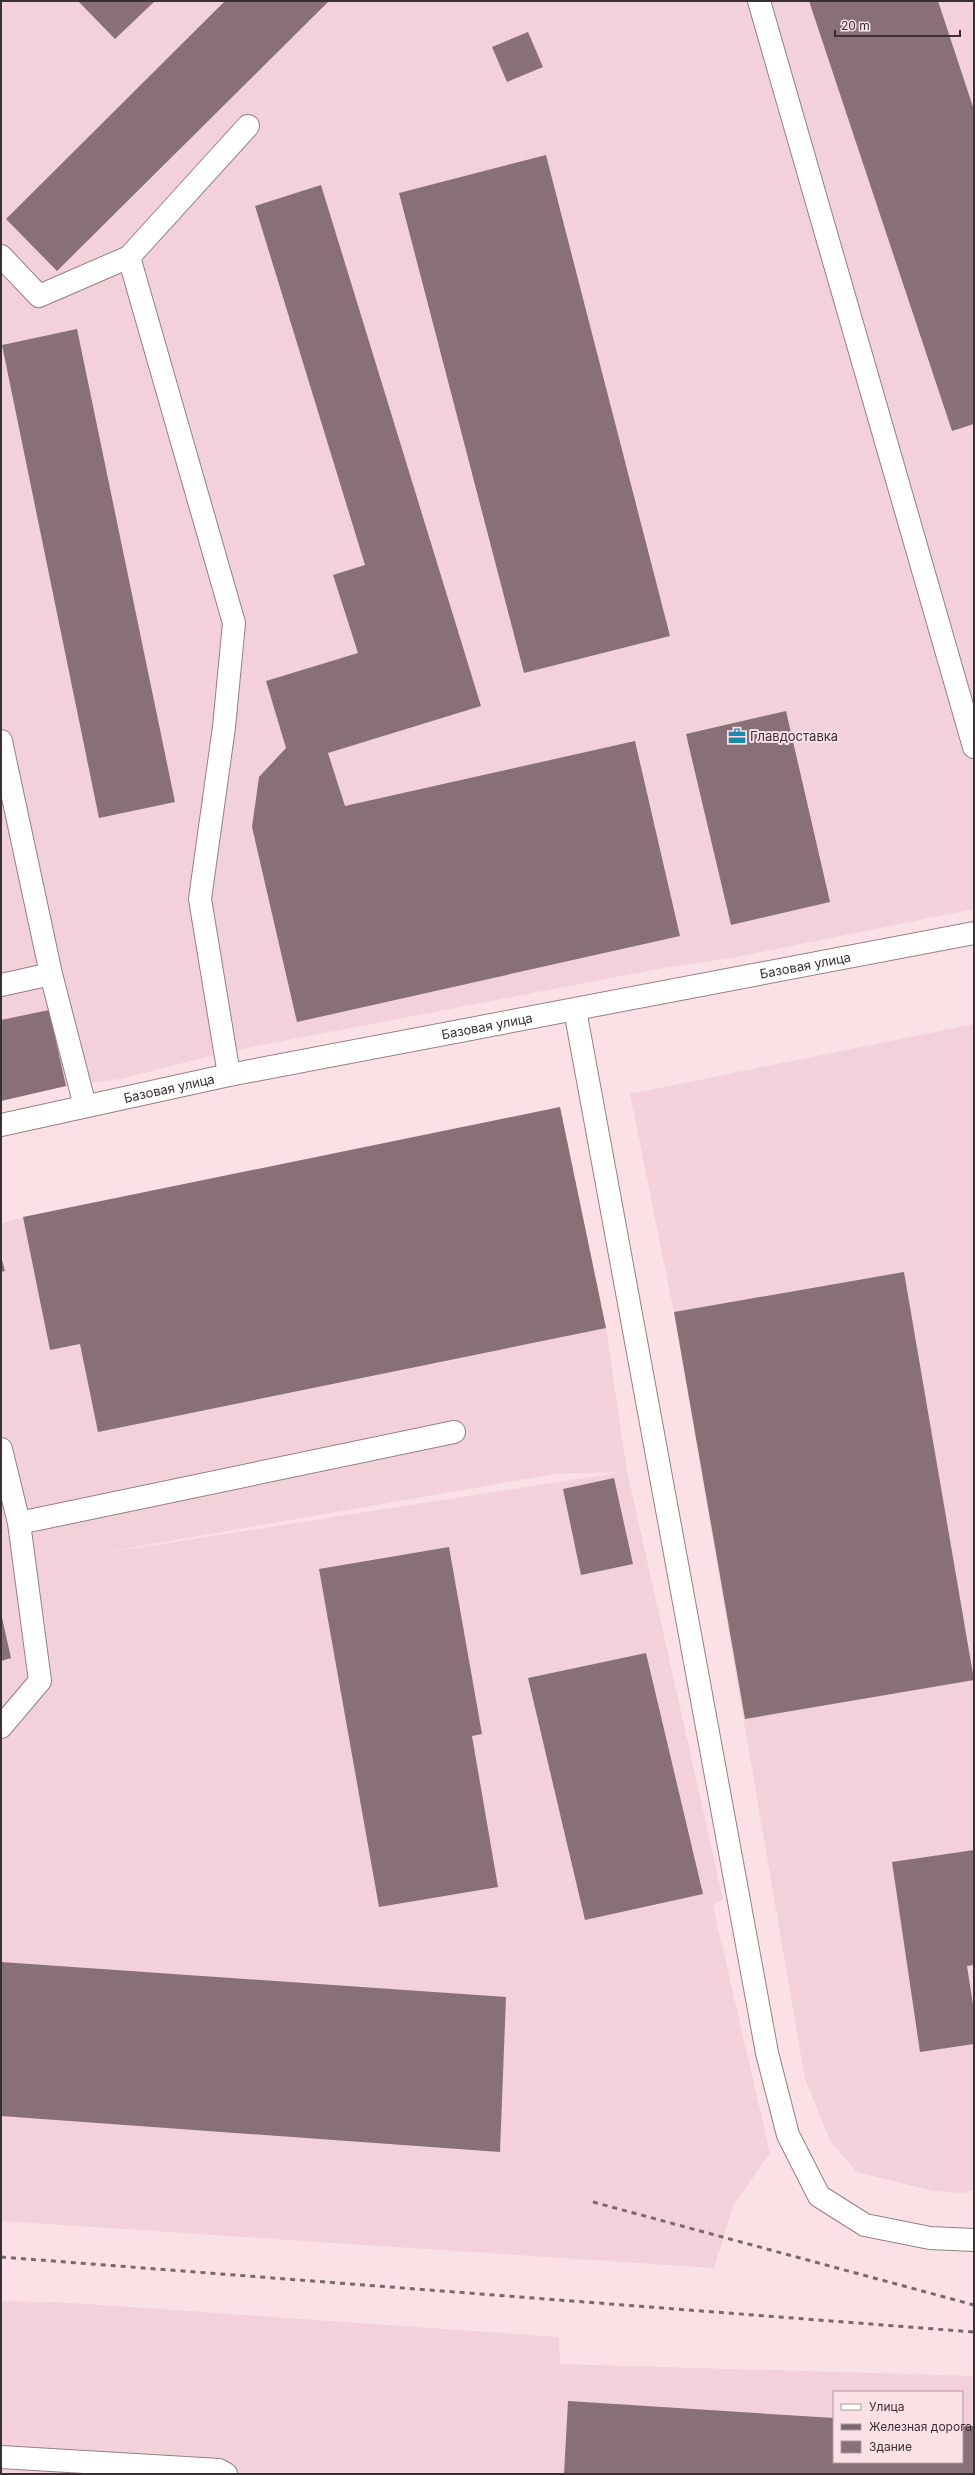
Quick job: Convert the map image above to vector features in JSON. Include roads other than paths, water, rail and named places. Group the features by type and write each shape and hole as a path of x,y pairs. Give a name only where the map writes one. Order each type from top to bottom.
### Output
{"street":[{"path":"759,1 974,747"},
{"path":"1,256 39,296 128,257 248,126"},
{"path":"128,257 234,623 224,727 200,899 229,1075"},
{"path":"1,741 51,974 85,1106"},
{"name":"Базовая улица","path":"1,1125 229,1075 974,934"},
{"path":"1,985 51,974"},
{"path":"575,1010 767,2053 788,2135 819,2196 865,2225 930,2238 974,2240"},
{"path":"19,1523 454,1432"},
{"path":"1,1449 19,1523 40,1681 1,1727"},
{"path":"1,2457 220,2470 226,2474"}],"railway":[{"path":"593,2202 974,2305"},
{"path":"1,2257 974,2332"}],"place":[{"name":"Главдоставка","path":"737,736"}]}
